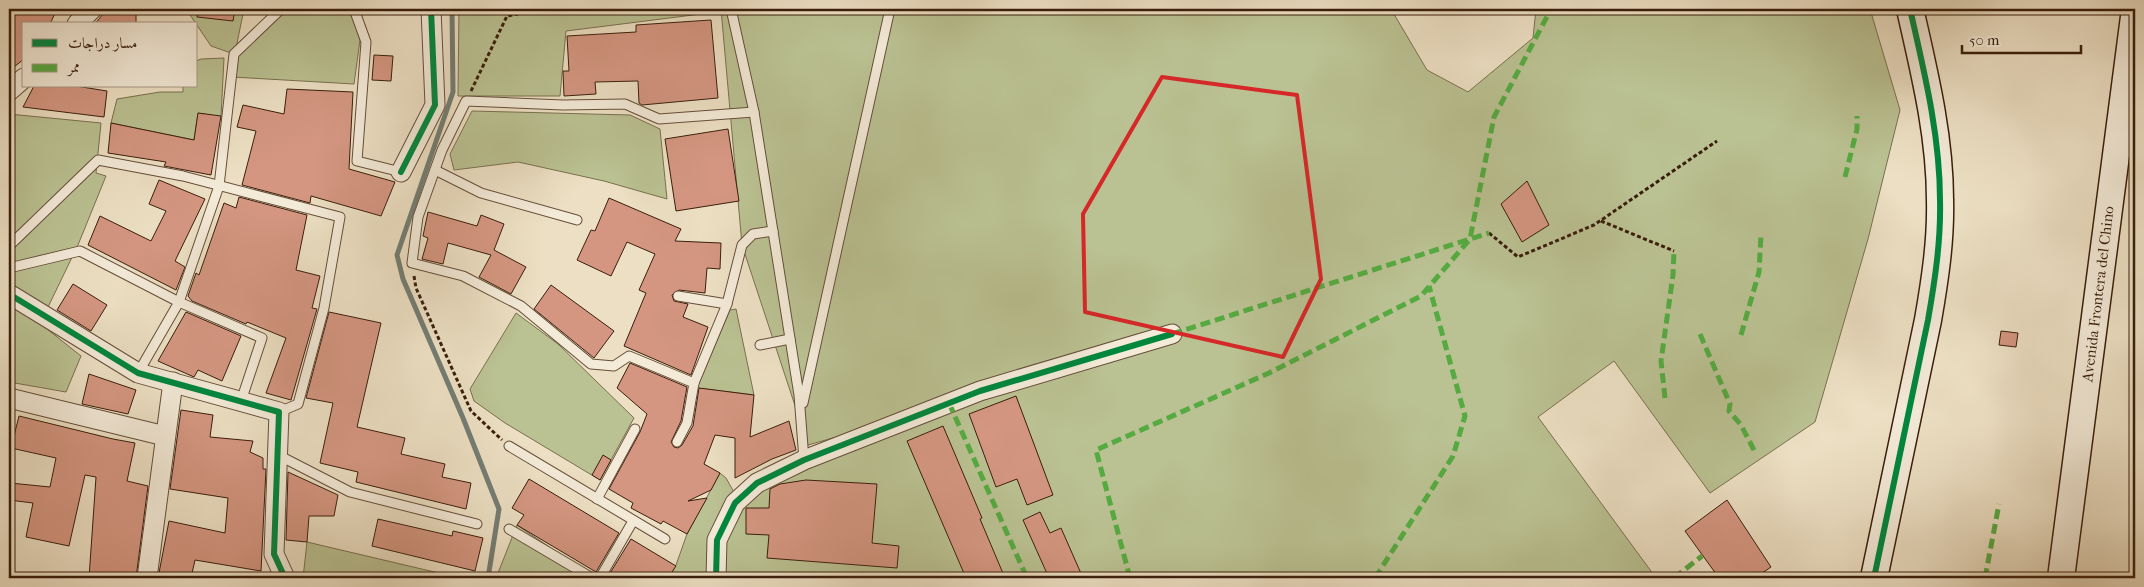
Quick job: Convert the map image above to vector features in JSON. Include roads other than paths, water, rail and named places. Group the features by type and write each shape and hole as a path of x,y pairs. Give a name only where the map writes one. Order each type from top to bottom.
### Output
{"street":[{"path":"79,22 92,9"},
{"path":"401,172 435,105 431,9"},
{"path":"1874,578 1929,312 1939,236 1940,199 1935,128 1910,9"},
{"name":"Avenida Frontera del Chino","path":"2061,578 2135,9"},
{"path":"9,91 22,80"},
{"path":"9,294 138,373 279,412 274,554 285,578"},
{"path":"716,578 717,540 735,503 757,483 804,460 980,390 1172,334"},
{"path":"147,578 173,382"},
{"path":"9,398 165,436"}],"lane":[{"path":"138,373 178,302 219,186 234,54 281,9"},
{"path":"354,9 366,42 356,161 401,172"},
{"path":"731,9 754,112 790,339 804,460"},
{"path":"800,413 890,9"},
{"path":"694,383 629,356 614,366 591,364 521,306 463,276 412,263 418,217 435,170 466,101 563,105 625,104 659,119 754,112"},
{"path":"9,246 98,160 183,176 340,217 324,308 298,404 279,412"},
{"path":"435,170 481,193 577,220"},
{"path":"677,442 687,423 694,383 727,304 742,245 753,234 773,230"},
{"path":"9,268 80,251 178,302 262,338 242,401"},
{"path":"678,296 727,304"},
{"path":"760,345 790,339"},
{"path":"597,499 635,429"},
{"path":"509,446 665,539"},
{"path":"278,455 350,492 477,524"},
{"path":"600,578 633,521"},
{"path":"509,529 592,578"}],"waterway":[{"path":"452,9 453,92 397,255 403,279 463,418 499,509 488,578"}]}
